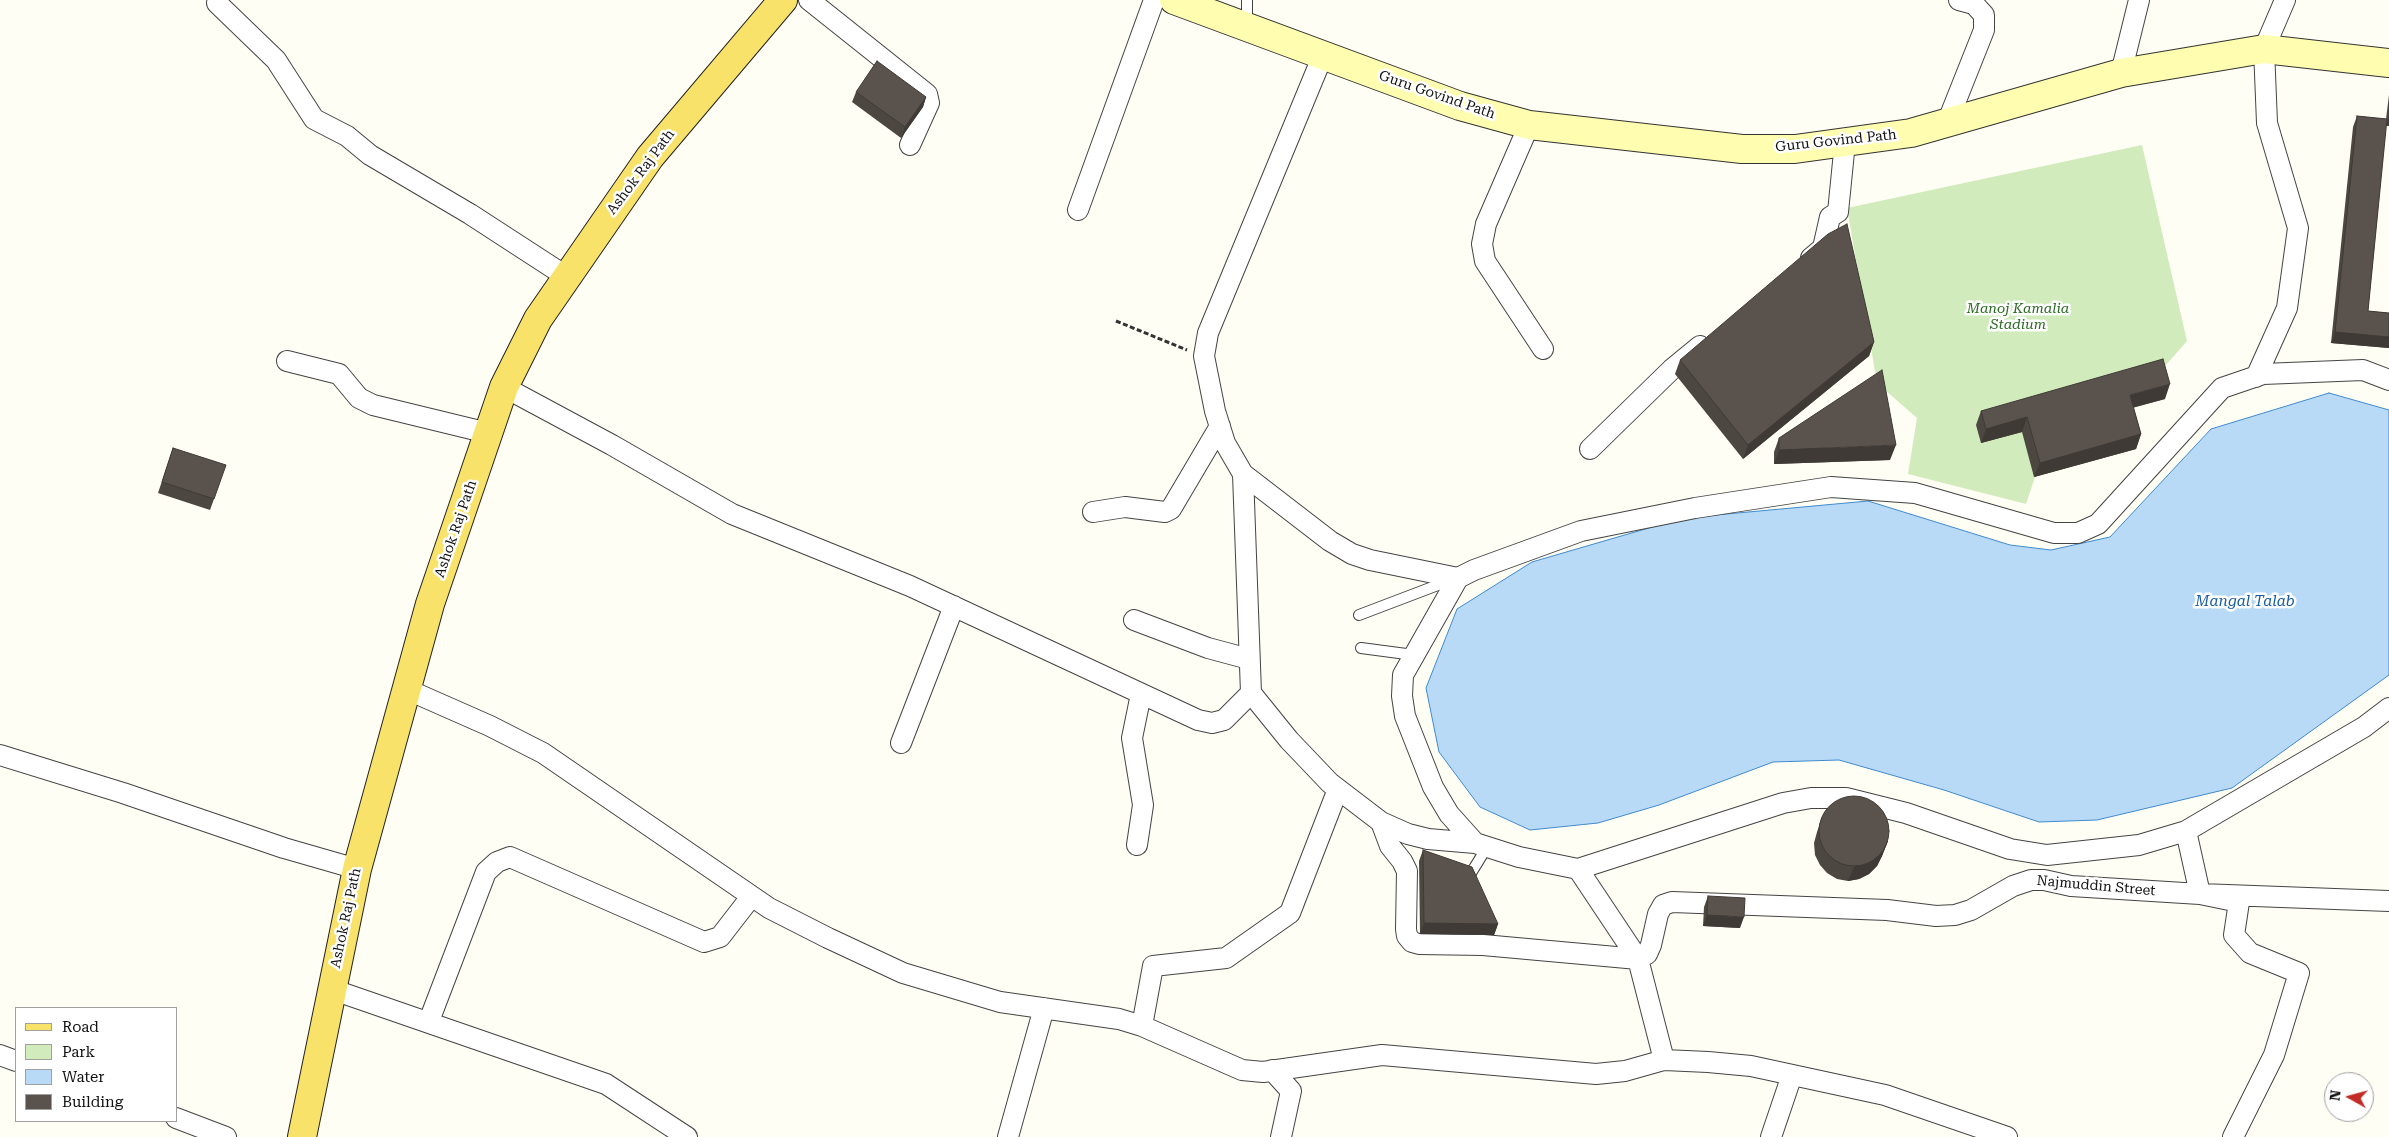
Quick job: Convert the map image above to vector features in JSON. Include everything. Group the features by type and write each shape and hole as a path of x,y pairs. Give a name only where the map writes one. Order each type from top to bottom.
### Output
{"main road":[{"name":"Ashok Raj Path","path":"302,1137 357,868 430,604 504,387 538,319 650,157 783,0"}],"street":[{"path":"809,0 927,94 929,103 910,145"},
{"path":"1078,210 1154,0"},
{"name":"Guru Govind Path","path":"1174,0 1460,106 1529,124 1742,149 1795,149 1911,133 2121,73 2264,49 2389,63"},
{"path":"1947,123 1984,30 1984,15 1974,4 1960,0"},
{"path":"2121,73 2139,0"},
{"path":"2256,377 2287,308 2298,228 2267,123 2264,49 2285,0"},
{"path":"217,3 276,60 314,119 347,136 370,155 470,214 567,277"},
{"path":"1323,55 1208,333 1204,356 1220,426 1225,443 1243,474 1330,541 1352,554 1370,560 1458,578"},
{"path":"1529,124 1486,224 1482,244 1485,261 1542,349"},
{"path":"1793,272 1823,248 1830,217 1839,218 1845,142"},
{"path":"1590,449 1672,369 1717,332"},
{"path":"287,361 339,374 359,398 373,405 488,433"},
{"path":"1481,845 1449,814 1433,787 1405,716 1402,696 1403,675 1458,578 1474,570 1581,531 1695,508 1831,487 1915,493 2054,533 2078,532 2098,524 2222,388 2263,374 2363,370 2389,380"},
{"path":"504,387 612,445 732,514 910,586 1198,720 1212,723 1224,720 1250,693"},
{"path":"1093,512 1125,507 1165,512 1171,509 1220,426"},
{"path":"1243,474 1250,693 1289,740 1338,789 1381,822 1408,834 1428,839 1481,845 1519,857 1578,869 1783,803 1811,798 1846,798 1906,813 2010,849 2047,855 2139,845 2186,831 2364,727 2389,708"},
{"path":"901,742 954,606"},
{"path":"1134,620 1208,648 1249,659"},
{"path":"406,689 490,726 543,753 751,896 828,938 904,973 1000,1002 1090,1013 1142,1026 1242,1070 1255,1072 1382,1055 1596,1074 1625,1071 1664,1060 1708,1062 1751,1066 1885,1095 2007,1137"},
{"path":"1137,845 1143,805 1132,738 1142,694"},
{"path":"0,755 284,848 357,868"},
{"path":"1142,1026 1153,966 1226,958 1290,913 1338,789"},
{"path":"1381,822 1388,842 1402,861 1406,871 1406,929 1407,936 1412,942 1419,944 1483,945 1638,959"},
{"path":"2186,831 2200,894 2239,902 2234,935 2250,954 2299,973 2274,1055 2233,1137"},
{"path":"429,1022 486,872 503,859 510,857 704,942 720,937 751,896"},
{"path":"1578,869 1638,959 1664,1060"},
{"name":"Najmuddin Street","path":"1638,959 1646,954 1651,946 1658,914 1663,905 1672,902 1887,910 1936,916 1955,916 1971,910 2013,886 2031,880 2044,880 2071,886 2200,894 2389,901"},
{"path":"331,989 606,1084 687,1137"},
{"path":"1008,1137 1044,1008"},
{"path":"0,1055 15,1061"},
{"path":"1272,1070 1291,1091 1281,1137"},
{"path":"1771,1137 1792,1075"},
{"path":"178,1119 226,1137"}],"lane":[{"path":"1247,0 1247,27"},
{"path":"1359,615 1458,578"},
{"path":"1360,648 1414,655"},
{"path":"1468,878 1481,845"}],"path":[{"path":"1116,321 1204,356"}],"green space":[{"name":"Manoj Kamalia Stadium","path":"2142,145 2187,341 2158,374 2165,399 2125,410 2136,449 2035,477 2026,504 1908,474 1917,418 1877,383 1847,208"}],"water":[{"name":"Mangal Talab","path":"2329,393 2389,410 2389,675 2232,788 2097,820 2039,822 1944,790 1839,760 1773,762 1659,805 1598,823 1530,830 1480,807 1439,752 1426,688 1457,609 1532,562 1683,518 1868,501 2010,545 2051,550 2110,537 2211,429"}],"building":[{"path":"877,61 926,97 905,127 856,92"},
{"path":"2357,116 2387,119 2368,311 2389,313 2389,337 2335,332"},
{"path":"1847,224 1874,342 1748,445 1680,360 1828,234"},
{"path":"2163,359 2170,384 2130,395 2141,434 2040,463 2027,417 1986,429 1981,411"},
{"path":"1882,370 1896,445 1779,450 1779,438"},
{"path":"173,448 226,465 214,499 162,482"},
{"path":"1854,796 1867,799 1879,806 1886,818 1889,831 1886,844 1879,856 1867,863 1854,866 1841,863 1829,856 1822,844 1819,831 1822,818 1829,806 1841,799"},
{"path":"1423,850 1472,867 1498,924 1424,923"},
{"path":"1708,896 1745,898 1744,917 1707,915"}]}
